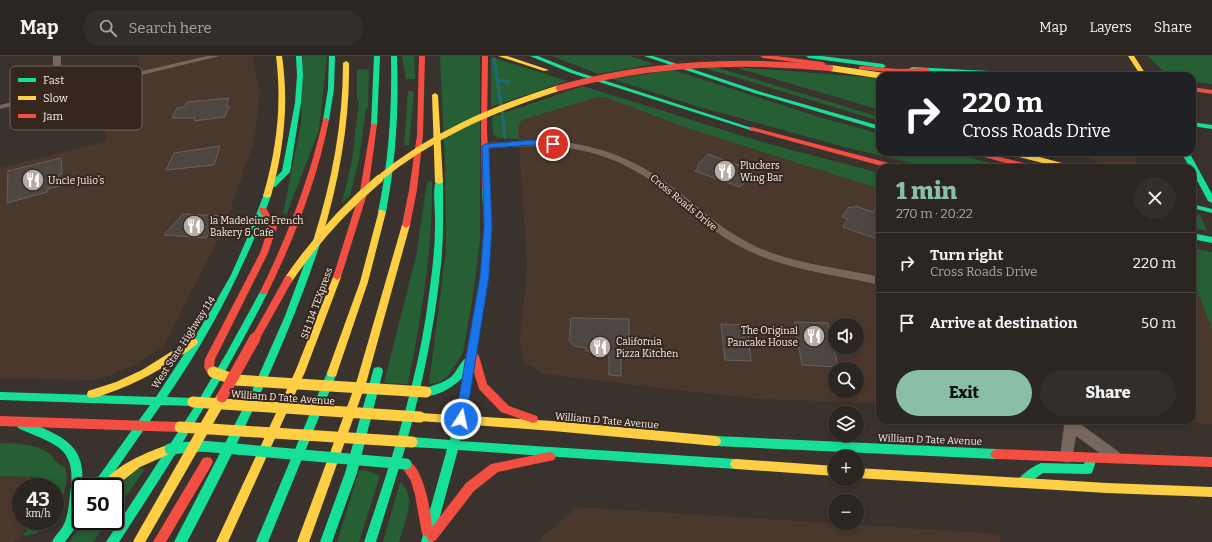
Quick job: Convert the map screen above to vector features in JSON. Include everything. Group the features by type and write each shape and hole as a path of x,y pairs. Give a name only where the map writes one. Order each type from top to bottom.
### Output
{"main road":[{"name":"West State Highway 114","path":"103,478 202,336 244,260 272,185 284,130 285,111 283,77 279,56"},
{"path":"272,185 286,172 298,104 300,75 299,56"},
{"path":"112,542 157,474 226,363 270,282 295,225 315,167 328,111 333,80 332,56"},
{"path":"180,542 287,327 320,235 332,187 340,145 347,79 346,56"},
{"name":"SH 114 TEXpress","path":"222,542 310,350 350,236 363,193 372,142 376,110 377,56"},
{"path":"262,542 281,500 340,354 376,236 386,192 394,141 396,80 394,56"},
{"path":"303,542 362,380 404,234 413,190 420,134 422,56"},
{"path":"427,542 452,444 461,419 484,277 488,226 485,146 485,56"},
{"path":"501,56 720,126 748,128"},
{"path":"533,56 574,72 748,128 882,164"},
{"path":"647,56 756,92 876,127"},
{"path":"693,56 745,74"},
{"path":"763,56 856,68 898,71 927,70"},
{"path":"809,56 880,66 967,72"},
{"path":"1131,56 1141,71"},
{"path":"139,542 240,363 289,279 309,250 328,227 361,194 414,153 472,121 528,97 597,78 641,70 705,64 765,63 830,68 876,75"},
{"path":"370,542 390,484 423,356 436,270 440,199 435,88"},
{"path":"1196,90 1212,92"},
{"path":"1196,124 1212,127"},
{"path":"986,156 1017,164"},
{"path":"1027,156 1056,164"},
{"path":"1196,172 1212,201"},
{"path":"1196,207 1212,210"},
{"path":"263,210 273,227 261,259 210,360 209,367 213,372 235,380 426,392 447,387 455,382 463,372 472,352"},
{"path":"1196,237 1212,240"},
{"path":"396,260 401,271"},
{"path":"70,398 108,390 133,380 176,355 202,336"},
{"path":"472,352 483,386 505,409 552,426"},
{"path":"326,542 351,473 381,360"},
{"name":"William D Tate Avenue","path":"0,396 193,402 461,419 705,440 1067,457 1212,462"},
{"path":"159,542 212,453 250,404"},
{"path":"0,421 180,427 452,444 828,471"},
{"path":"17,422 65,445 74,455 78,470 70,527"},
{"path":"754,452 791,454 811,445"},
{"path":"115,478 121,472 141,458 170,449 201,446 406,464 414,473 418,483 425,516 427,542"},
{"path":"427,542 470,487 496,468 567,453"},
{"path":"705,462 714,455"},
{"path":"1022,483 1041,468 1088,469 1091,458"},
{"path":"864,473 1107,488 1212,492"},
{"path":"58,542 72,524"}],"street":[{"path":"142,74 216,56"},
{"path":"0,107 10,105"},
{"name":"Cross Roads Drive","path":"485,146 532,143 561,144 608,153 636,165 669,188 709,224 725,235 755,250 811,268 876,280"},
{"path":"1067,457 1069,424"},
{"path":"1072,424 1118,459"}],"shaded area":[{"path":"137,56 252,56 260,92 254,142 224,227 165,344 135,366 96,380 0,378 0,168 107,141 105,130 142,130 142,77 144,77 142,66 140,66"},
{"path":"598,97 604,97 687,128 876,188 876,403 761,399 545,374 524,363 520,341 527,265 518,127 522,120"},
{"path":"1083,156 1134,156 1138,164 1104,164"},
{"path":"1196,288 1212,329 1212,424 1196,423"},
{"path":"0,450 22,452 30,478 12,478 12,530 25,530 14,542 0,542"},
{"path":"577,507 828,523 828,530 864,530 864,525 999,534 1000,542 537,542"}],"green space":[{"path":"303,56 327,56 319,130 287,213 283,214 301,123"},
{"path":"402,56 414,56 415,79 406,79"},
{"path":"440,56 480,56 480,241 463,353 448,376 440,382 429,384 446,250 445,164"},
{"path":"552,56 630,56 654,64 598,74"},
{"path":"1148,56 1212,56 1212,84 1196,82 1196,72 1166,72 1158,67"},
{"path":"491,57 567,81 491,107"},
{"path":"701,67 715,67 876,116 876,120"},
{"path":"734,67 876,78 876,109"},
{"path":"369,69 368,108 366,109 359,159 350,196 342,203 352,160 359,101 357,101 357,70"},
{"path":"673,70 819,117 876,133 876,154 696,106 612,79"},
{"path":"583,86 769,144 876,172 876,188 687,128 604,97 598,97 522,120 518,127 519,139 498,138 493,134 492,117"},
{"path":"408,91 414,91 409,145 404,146"},
{"path":"883,156 964,156 995,164 917,164"},
{"path":"432,181 432,206 425,283 408,384 384,383 416,256 427,182"},
{"path":"1196,214 1200,215 1207,231 1196,228"},
{"path":"1196,249 1212,252 1212,329 1196,288"},
{"path":"0,443 37,447 49,453 58,463 65,467 67,479 64,492 64,478 0,476"},
{"path":"138,468 145,469 124,499 124,481"},
{"path":"365,470 380,476 359,542 337,542 359,471"},
{"path":"400,482 408,494 409,502 406,519 399,542 383,542"},
{"path":"26,530 40,530 37,533 25,536 22,535 27,531"},
{"path":"78,530 102,530 93,542 69,542"}],"building":[{"path":"229,98 226,106 229,106 225,117 194,121 195,118 172,118 177,108 185,107 187,102"},
{"path":"220,146 214,165 166,170 174,153"},
{"name":"Pluckers Wing Bar","path":"708,154 754,171 740,187 695,171 699,167 697,166"},
{"name":"Uncle Julio's","path":"61,158 62,174 59,174 59,186 47,189 47,192 7,203 8,171"},
{"path":"855,206 873,212 876,206 876,239 843,227 848,219 842,217 849,207 854,208"},
{"name":"la Madeleine French Bakery & Cafe","path":"183,214 224,216 206,238 164,235"},
{"name":"California Pizza Kitchen","path":"571,318 629,319 629,341 621,341 621,376 609,375 609,351 586,351 586,348 574,346 569,340"},
{"name":"The Original Pancake House","path":"794,322 828,323 828,354 835,354 837,362 828,362 828,366 802,365"},
{"path":"721,324 747,325 751,361 725,360"}],"waterway":[{"path":"494,59 497,80"},
{"path":"497,80 509,82"},
{"path":"497,80 501,105"},
{"path":"502,112 505,137"}],"traffic: fast":[{"path":"272,185 286,172 298,103 300,75 299,56"},
{"path":"326,120 331,89 332,56"},
{"path":"374,125 377,56"},
{"path":"382,212 392,154 395,95 394,56"},
{"path":"533,56 573,72 752,129"},
{"path":"647,56 756,92 876,127"},
{"path":"809,56 883,66"},
{"path":"912,69 969,72"},
{"path":"1196,125 1212,127"},
{"path":"1187,156 1192,164"},
{"path":"1196,172 1212,201"},
{"path":"370,542 398,456 421,365 430,318 436,272 439,227 439,182"},
{"path":"427,542 461,419 484,277 488,226 486,189"},
{"path":"103,478 171,383 215,312 235,275 267,196"},
{"path":"1196,207 1212,211"},
{"path":"1196,237 1212,240"},
{"path":"180,542 238,431 256,393 290,316 318,238"},
{"path":"112,542 172,451 211,388 264,292"},
{"path":"426,392 440,388 451,382 460,374 467,362"},
{"path":"326,542 351,473 378,371"},
{"path":"262,542 332,373"},
{"path":"0,396 193,402"},
{"path":"22,425 59,441 68,448 74,458 77,469 77,480 70,527"},
{"path":"716,441 996,454"},
{"path":"412,442 736,464"},
{"path":"170,449 201,446 406,464"},
{"path":"1022,483 1041,468 1088,469 1091,458"},
{"path":"58,542 72,523"}],"traffic: slow":[{"path":"267,196 276,161 282,126 283,92 279,56"},
{"path":"501,56 546,70"},
{"path":"1131,56 1141,72"},
{"path":"318,238 340,151 345,107 346,63"},
{"path":"830,68 876,75"},
{"path":"288,280 322,233 342,212 386,173 434,140 472,120 509,105 559,88"},
{"path":"435,95 439,182"},
{"path":"1025,156 1055,164"},
{"path":"332,373 364,282 382,212"},
{"path":"303,542 362,380 406,225"},
{"path":"222,542 300,372 337,277"},
{"path":"92,394 132,379 157,366 193,342"},
{"path":"213,372 235,380 426,392"},
{"path":"139,542 222,397"},
{"path":"193,402 420,417"},
{"path":"420,417 553,426 716,441"},
{"path":"180,427 412,442"},
{"path":"116,478 128,468 144,459 170,449"},
{"path":"736,464 828,471"},
{"path":"864,473 1107,488 1212,492"}],"traffic: jam":[{"path":"406,225 413,190 420,135 422,56"},
{"path":"485,56 484,130 486,189"},
{"path":"763,56 823,64"},
{"path":"559,88 624,72 693,64 763,63 830,68"},
{"path":"861,68 898,71 927,70"},
{"path":"1196,90 1212,92"},
{"path":"264,292 284,251 309,186 326,120"},
{"path":"337,277 364,191 374,125"},
{"path":"752,129 882,164"},
{"path":"986,156 1018,164"},
{"path":"213,372 209,367 210,359 264,253 273,227 263,210"},
{"path":"222,397 288,280"},
{"path":"474,356 483,386 505,409 533,419"},
{"path":"0,421 180,427"},
{"path":"996,454 1212,462"},
{"path":"432,536 470,487 495,468 550,457"},
{"path":"159,542 207,462"},
{"path":"406,464 419,487 425,512 426,530"}],"place":[{"name":"Pluckers Wing Bar","path":"725,171"},
{"name":"Uncle Julio's","path":"33,180"},
{"name":"la Madeleine French Bakery & Cafe","path":"194,226"},
{"name":"The Original Pancake House","path":"814,336"},
{"name":"California Pizza Kitchen","path":"600,347"}],"route":[{"path":"461,419 484,277 488,226 485,146 532,143 553,144"}]}
